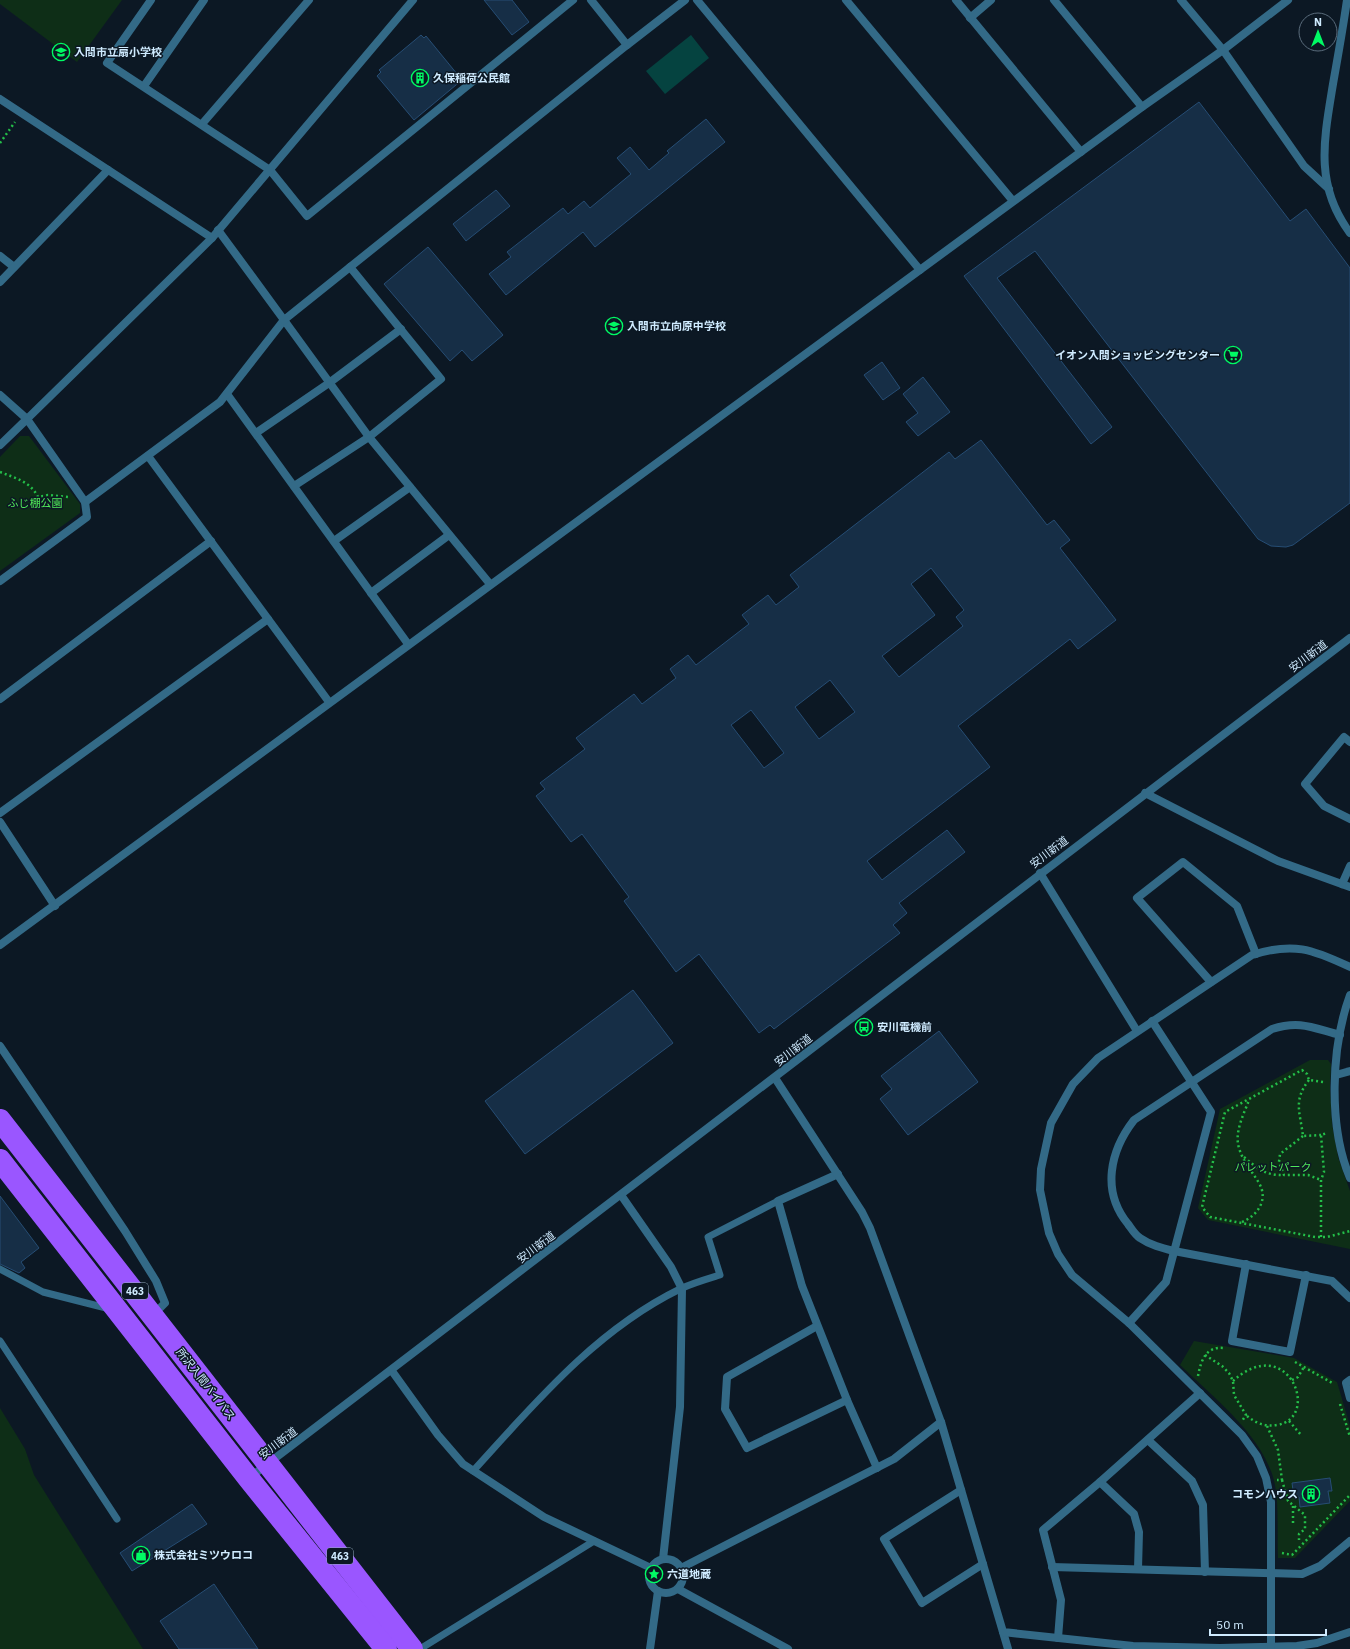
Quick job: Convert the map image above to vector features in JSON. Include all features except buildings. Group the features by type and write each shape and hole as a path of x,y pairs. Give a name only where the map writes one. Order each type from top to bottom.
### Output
{"highway":[{"name":"所沢入間バイパス","path":"0,1120 412,1649"},
{"name":"463","path":"0,1160 249,1479 386,1649"}],"street":[{"path":"151,0 107,63 270,170 307,216 574,0"},
{"path":"144,86 204,0"},
{"path":"202,124 310,0"},
{"path":"0,445 212,238 413,0"},
{"path":"591,0 627,45"},
{"path":"84,500 148,456 220,402 284,320 685,0"},
{"path":"697,0 920,270"},
{"path":"846,0 1013,201"},
{"path":"956,0 1081,152"},
{"path":"970,18 992,0"},
{"path":"1054,0 1142,107"},
{"path":"1181,0 1223,50 1304,166 1329,189"},
{"path":"1347,0 1324,143 1329,189 1333,204 1350,233"},
{"path":"0,945 1013,201 1223,50 1285,1"},
{"path":"0,99 212,238"},
{"path":"0,282 108,170"},
{"path":"218,230 369,437 490,584"},
{"path":"0,256 14,267"},
{"path":"294,486 369,437 441,379 350,266"},
{"path":"256,433 329,383 401,329"},
{"path":"227,394 408,644"},
{"path":"0,395 27,419 84,500 87,517 0,581"},
{"path":"148,456 329,702"},
{"path":"334,541 410,487"},
{"path":"371,593 449,535"},
{"path":"0,699 211,541"},
{"path":"0,814 268,619"},
{"name":"安川新道","path":"249,1479 775,1078 1145,793 1350,638"},
{"path":"1350,742 1344,737 1305,784 1324,806 1350,819"},
{"path":"1145,793 1278,861 1346,886 1350,866"},
{"path":"0,822 55,906"},
{"path":"1211,982 1137,898 1183,862 1237,906 1256,954"},
{"path":"1040,874 1137,1031"},
{"path":"1271,1648 1271,1502 1267,1480 1257,1456 1237,1430 1129,1323 1072,1275 1058,1254 1049,1233 1040,1190 1041,1169 1051,1122 1073,1084 1098,1058 1211,982 1256,954 1269,949 1307,949 1323,954 1350,967"},
{"path":"1350,995 1345,1008 1340,1035 1336,1075 1337,1130 1350,1178"},
{"path":"1129,1323 1166,1282 1211,1112 1152,1021"},
{"path":"1340,1035 1298,1024 1288,1024 1277,1027 1134,1120 1123,1134 1111,1172 1114,1199 1123,1218 1139,1238 1160,1248 1332,1281 1350,1298"},
{"path":"0,1046 125,1231 156,1281 165,1303 154,1316"},
{"path":"1336,1075 1350,1071"},
{"path":"775,1078 838,1174 870,1228 941,1422 1008,1649"},
{"path":"838,1174 778,1201 802,1286 847,1400 877,1468"},
{"path":"621,1195 671,1267 682,1288 680,1407 663,1559"},
{"path":"1246,1264 1232,1341 1290,1352 1306,1275"},
{"path":"817,1326 727,1377 725,1409 748,1448 847,1400"},
{"path":"392,1371 438,1435 463,1464 544,1517 651,1568"},
{"path":"1350,1380 1346,1383 1350,1398"},
{"path":"1058,1638 1061,1600 1043,1530 1148,1440 1198,1392"},
{"path":"681,1568 894,1459 941,1422"},
{"path":"1148,1440 1192,1481 1203,1505 1205,1572"},
{"path":"1100,1482 1134,1514 1139,1532 1138,1569"},
{"path":"961,1490 884,1539 922,1603 983,1564"},
{"path":"1052,1567 1302,1574 1320,1566 1350,1541"},
{"path":"663,1559 674,1561 681,1568 683,1579 678,1589 668,1593 658,1592 650,1584 649,1573 651,1568 658,1561 663,1559"},
{"path":"678,1589 788,1649"},
{"path":"650,1649 658,1592"},
{"path":"1003,1632 1133,1646 1220,1648 1271,1648 1317,1643 1350,1632"}],"lane":[{"path":"473,1471 554,1383 623,1323 682,1288 720,1275 708,1237 778,1201"},
{"path":"0,1268 43,1292 118,1311"},
{"path":"0,1341 117,1519"},
{"path":"420,1649 594,1542"}],"path":[{"path":"0,143 21,113"},
{"path":"0,472 30,485 38,497 48,495 84,500"},
{"path":"1309,1080 1307,1074 1302,1070 1226,1112 1202,1208 1210,1217 1321,1237 1350,1231"},
{"path":"1309,1080 1336,1084"},
{"path":"1303,1136 1298,1098 1301,1090 1309,1080"},
{"path":"1241,1223 1256,1214 1261,1207 1262,1195 1260,1184 1247,1166 1238,1147 1239,1128 1249,1100"},
{"path":"1284,1175 1279,1162 1280,1154 1303,1136 1320,1135 1337,1130"},
{"path":"1320,1135 1324,1172 1321,1180 1321,1237"},
{"path":"1242,1155 1260,1171 1275,1176 1308,1175 1321,1180"},
{"path":"1198,1392 1201,1364 1205,1356 1214,1348 1230,1349"},
{"path":"1205,1356 1222,1366 1230,1373 1233,1381 1234,1396 1246,1415 1252,1421 1268,1426 1289,1421 1294,1417 1298,1409 1296,1390 1292,1380 1281,1369 1267,1366 1250,1368 1233,1381"},
{"path":"1289,1361 1334,1383 1336,1390"},
{"path":"1292,1380 1298,1376 1304,1367"},
{"path":"1338,1396 1350,1437"},
{"path":"1237,1430 1246,1415"},
{"path":"1289,1421 1302,1436"},
{"path":"1268,1426 1278,1450 1282,1480 1288,1501 1305,1515 1305,1529 1299,1534 1299,1540"},
{"path":"1267,1480 1282,1480"},
{"path":"1272,1551 1292,1554 1350,1495"},
{"path":"1293,1505 1293,1525"}],"green space":[{"path":"0,0 122,0 77,62 0,4"},
{"name":"ふじ棚公園","path":"20,436 29,436 80,504 80,513 0,571 0,457"},
{"name":"パレットパーク","path":"1310,1060 1328,1060 1331,1064 1330,1086 1332,1124 1338,1157 1350,1191 1350,1249 1208,1220 1198,1208 1220,1109"},
{"path":"1194,1341 1294,1358 1337,1382 1350,1426 1350,1501 1295,1558 1278,1558 1275,1485 1270,1468 1261,1451 1236,1419 1180,1365"},
{"path":"0,1408 25,1449 34,1475 143,1649 0,1649"}],"shaded area":[{"path":"691,35 709,58 665,94 646,71"}],"place":[{"name":"入間市立扇小学校","path":"61,52"},
{"name":"久保稲荷公民館","path":"420,78"},
{"name":"入間市立向原中学校","path":"614,326"},
{"name":"イオン入間ショッピングセンター","path":"1233,355"},
{"name":"安川電機前","path":"864,1027"},
{"name":"コモンハウス","path":"1311,1494"},
{"name":"株式会社ミツウロコ","path":"141,1555"},
{"name":"六道地蔵","path":"654,1574"}]}
